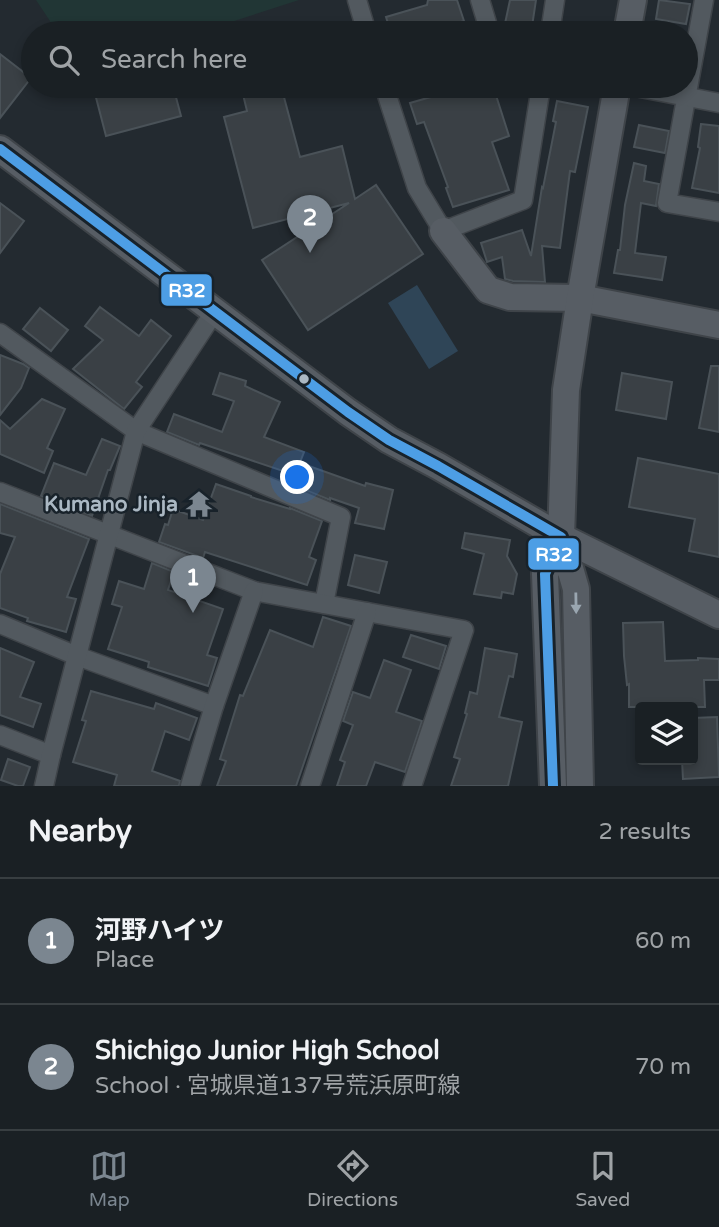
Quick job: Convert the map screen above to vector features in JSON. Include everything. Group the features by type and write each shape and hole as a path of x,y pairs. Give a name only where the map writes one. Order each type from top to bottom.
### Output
{"main road":[{"path":"629,21 633,0"},
{"path":"580,786 576,589 561,537 566,390 615,98"},
{"path":"0,149 348,412 389,440 561,537 719,615"},
{"path":"443,231 488,290 510,297 580,298 719,325"},
{"path":"553,786 545,574 561,537"}],"street":[{"path":"356,0 363,21"},
{"path":"480,0 486,21"},
{"path":"552,21 555,0"},
{"path":"698,31 704,0"},
{"path":"388,98 417,188 443,231 523,200 539,98"},
{"path":"685,98 667,203 719,212"},
{"path":"691,98 719,103"},
{"path":"44,786 136,431 215,311"},
{"path":"0,333 136,431 341,517 324,604"},
{"path":"0,492 254,591 464,630 412,786"},
{"path":"190,786 214,706 254,591"},
{"path":"310,786 367,612"},
{"path":"0,624 77,656 214,706"},
{"path":"0,735 51,755"}],"green space":[{"path":"36,0 299,0 234,21 50,21"}],"water":[{"path":"417,285 458,351 429,369 388,303"}],"building":[{"path":"428,0 457,0 464,21 387,21 386,17 427,5"},
{"path":"510,0 536,0 533,21 506,21"},
{"path":"659,0 690,4 687,21 656,19"},
{"path":"0,54 21,70 21,91 0,118"},
{"path":"96,98 176,98 181,116 106,136"},
{"path":"244,98 284,98 300,157 342,146 355,199 376,185 423,254 308,330 262,260 349,203 253,228 224,117 247,111"},
{"path":"427,98 497,98 509,136 492,142 509,190 453,207 424,122 417,124 410,103"},
{"path":"557,101 588,107 575,172 570,171 560,248 542,246 545,282 505,279 502,257 487,262 481,243 522,230 531,256 556,122 553,121"},
{"path":"701,124 719,126 719,193 692,188 700,148"},
{"path":"639,125 669,131 665,153 634,147"},
{"path":"634,163 646,166 644,181 659,184 656,206 641,203 635,253 666,257 662,280 614,273"},
{"path":"0,203 24,221 0,253"},
{"path":"100,307 139,336 151,320 171,336 136,382 142,387 124,409 73,369 103,340 85,326"},
{"path":"40,308 68,330 51,351 23,329"},
{"path":"0,355 29,368 21,388 0,415"},
{"path":"711,366 719,366 719,432 699,428"},
{"path":"220,373 246,381 245,386 280,402 264,437 304,452 295,475 200,443 199,445 167,432 174,414 222,432 234,401 213,394"},
{"path":"622,373 672,382 666,419 616,410"},
{"path":"42,399 65,409 47,448 53,451 44,473 0,454 0,420 10,429"},
{"path":"102,439 120,446 108,470 92,516 41,496 54,463 86,475"},
{"path":"638,458 719,474 719,557 689,551 695,519 629,507"},
{"path":"306,465 365,486 366,483 393,490 384,529 355,523 359,508 298,487"},
{"path":"216,484 322,521 309,557 316,560 307,585 205,552 203,558 159,542 173,509 203,520"},
{"path":"0,504 89,539 67,597 76,599 66,632 27,621 28,618 0,608 0,574 15,537 0,533"},
{"path":"465,533 510,540 507,556 517,574 513,594 502,592 501,598 474,594 484,554 462,548"},
{"path":"355,555 387,562 379,593 348,585"},
{"path":"152,563 174,572 168,590 223,609 207,655 217,658 208,686 148,667 149,662 108,649 122,607 112,604 119,581 144,589"},
{"path":"323,617 351,626 296,786 217,786 226,761 220,759 240,695 243,696 270,630 313,647"},
{"path":"663,622 665,661 719,659 719,680 704,680 705,707 698,707 698,702 635,702 635,707 629,707 623,623"},
{"path":"411,635 446,646 439,669 403,657"},
{"path":"0,648 34,662 20,697 41,704 33,727 0,715"},
{"path":"485,648 517,654 513,677 509,676 499,717 522,722 508,786 451,786 460,759 454,757 467,714 465,713 470,692 477,694"},
{"path":"384,660 411,670 396,712 422,721 405,772 375,762 366,786 337,786 345,762 340,760 353,725 343,721 353,692 370,698"},
{"path":"91,691 154,709 156,703 197,718 189,740 165,731 152,771 180,781 179,786 114,786 117,775 73,762 86,721 82,720"},
{"path":"717,717 719,777 683,779 682,765 698,765 698,718"},
{"path":"8,759 30,767 23,786 1,780"}],"transit line":[{"name":"R32","path":"0,149 348,412 389,440 561,537 545,574 553,786"}],"place":[{"name":"Shichigo Junior High School","path":"310,253"},
{"name":"Kumano Jinja","path":"199,504"},
{"name":"河野ハイツ","path":"193,613"}]}
